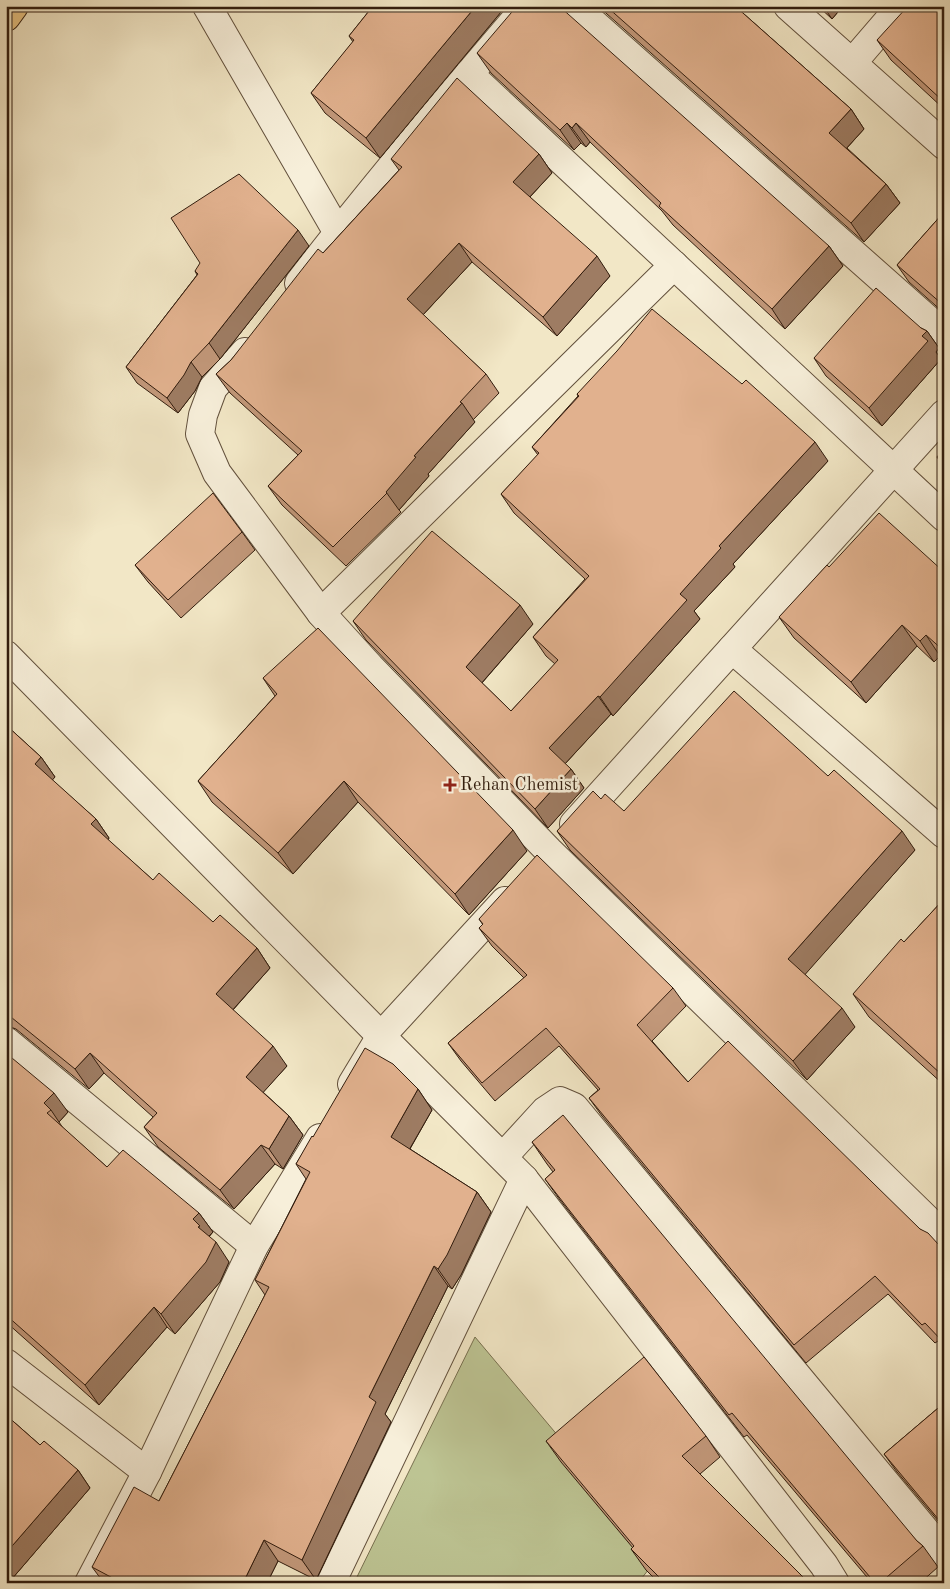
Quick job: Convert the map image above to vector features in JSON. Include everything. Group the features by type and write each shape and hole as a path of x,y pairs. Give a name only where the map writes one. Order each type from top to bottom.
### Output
{"main road":[{"path":"6,16 14,6"}],"street":[{"path":"207,6 338,233"},
{"path":"285,301 338,233 527,6"},
{"path":"574,6 944,334"},
{"path":"788,6 944,145"},
{"path":"852,63 901,6"},
{"path":"469,74 944,517"},
{"path":"321,613 674,265"},
{"path":"261,331 232,369 214,388 203,415 200,434 217,473 321,613 370,667 534,868 944,1236"},
{"path":"89,1583 148,1472 254,1246 382,1036 944,414"},
{"path":"732,648 942,830"},
{"path":"6,655 524,1179 824,1565 836,1583"},
{"path":"6,1041 254,1246"},
{"path":"503,1157 545,1111 560,1101 574,1107 944,1553"},
{"path":"331,1583 524,1179"},
{"path":"6,1363 148,1472"}],"green space":[{"path":"475,1337 659,1556 638,1583 354,1583"}],"building":[{"path":"373,6 476,6 366,138 311,93 354,40 349,36"},
{"path":"517,6 559,6 829,246 772,309 659,206 661,203 576,123 572,128 567,123 560,130 477,53"},
{"path":"606,6 735,6 851,109 829,133 886,184 851,223"},
{"path":"908,6 944,6 944,102 877,40"},
{"path":"457,78 539,154 513,182 597,256 543,317 459,243 407,299 486,374 414,456 416,457 387,493 333,547 268,486 302,451 216,374 231,360 318,249 323,253 402,167 391,159"},
{"path":"239,174 298,230 209,343 191,362 167,398 126,367 198,274 195,271 200,263 171,218"},
{"path":"944,212 944,307 897,265"},
{"path":"876,288 921,328 927,331 922,336 928,341 869,408 814,358"},
{"path":"652,309 742,384 746,380 815,442 719,546 721,548 680,594 687,600 600,697 598,696 549,748 571,769 535,809 353,621 432,531 520,605 466,667 511,711 558,660 533,637 589,576 501,494 539,453 532,447 579,396 577,394 617,351"},
{"path":"944,449 944,464 937,457"},
{"path":"213,493 242,532 168,600 135,565"},
{"path":"879,513 944,572 944,651 926,635 920,641 902,625 851,682 779,617"},
{"path":"318,628 513,830 455,894 344,781 278,853 198,781 277,694 263,678"},
{"path":"734,691 828,776 834,770 902,831 788,959 842,1008 793,1061 557,831 593,791 601,799 605,794 624,811"},
{"path":"6,725 41,757 35,764 96,819 91,824 153,880 159,873 213,922 220,915 257,948 216,994 273,1046 246,1077 289,1116 269,1149 261,1145 220,1190 144,1127 157,1113 90,1053 75,1069 6,1013"},
{"path":"537,855 673,988 637,1025 688,1082 728,1041 920,1229 928,1233 939,1245 944,1240 944,1343 925,1323 922,1325 875,1276 794,1345 589,1098 600,1089 546,1028 482,1083 448,1043 527,975 479,928 483,924 479,919"},
{"path":"944,899 944,1071 941,1074 853,994 901,939 904,942"},
{"path":"365,1048 393,1064 418,1089 391,1137 477,1192 447,1255 438,1269 434,1266 369,1397 376,1402 302,1560 264,1540 243,1583 122,1583 92,1567 134,1487 159,1501 269,1287 255,1280 310,1172 296,1164"},
{"path":"6,1053 54,1093 44,1103 51,1110 47,1113 107,1167 123,1150 199,1213 193,1219 200,1226 198,1227 216,1242 206,1262 161,1314 154,1307 85,1385 6,1315"},
{"path":"563,1115 923,1546 880,1583 875,1583 732,1413 729,1415 545,1179 555,1170 532,1142"},
{"path":"644,1357 706,1436 682,1456 809,1583 665,1583 631,1549 634,1546 546,1441"},
{"path":"944,1403 944,1526 884,1454"},
{"path":"6,1415 40,1445 44,1441 78,1470 6,1553"}],"place":[{"name":"Rehan Chemist","path":"450,785"}]}
